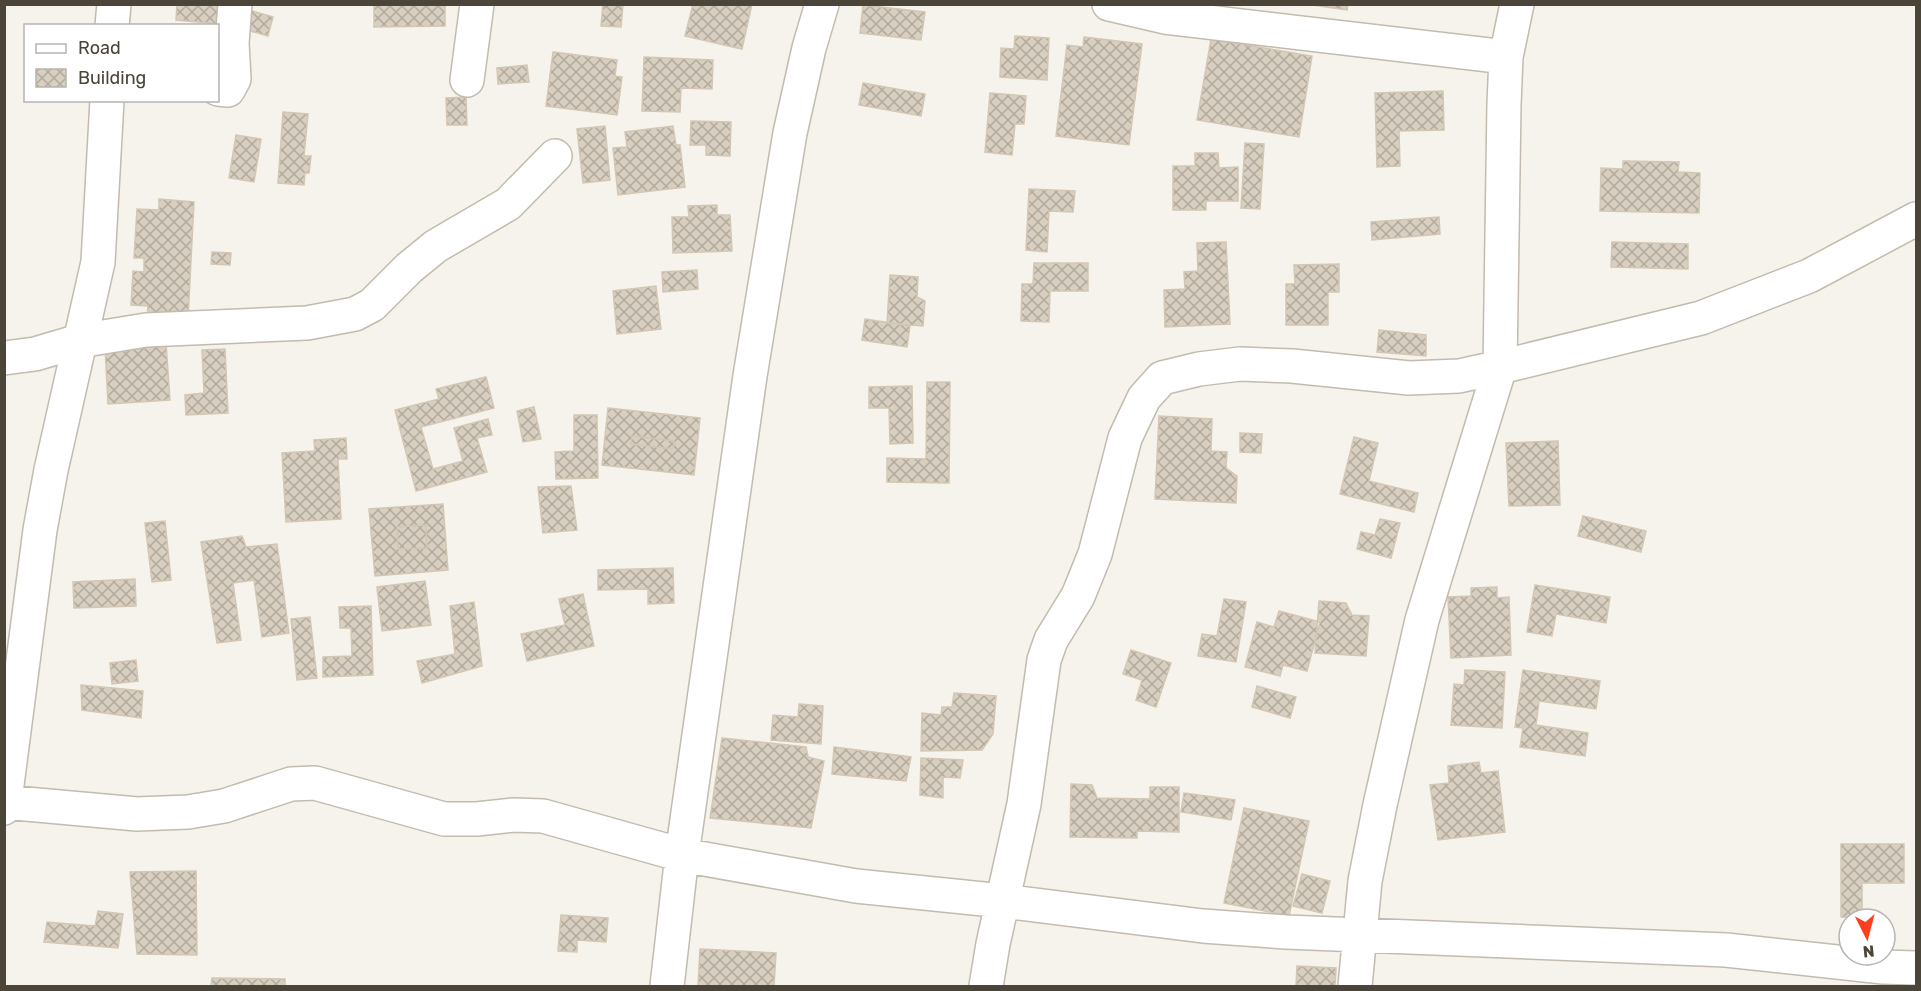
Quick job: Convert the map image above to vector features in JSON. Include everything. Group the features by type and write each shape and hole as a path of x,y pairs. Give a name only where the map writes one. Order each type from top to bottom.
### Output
{"street":[{"path":"112,24 114,4"},
{"path":"219,89 228,90 234,79 232,43 235,4"},
{"path":"467,80 477,4"},
{"path":"667,987 682,855 750,376 788,145 808,48 822,4"},
{"path":"1109,4 1166,17 1506,57"},
{"path":"1355,987 1367,870 1422,620 1500,367 1506,57 1516,4"},
{"path":"107,102 98,262 40,530 5,804 137,814 188,812 224,806 291,784 315,783 444,819 477,819 514,815 543,816 682,855 856,886 1003,901 1203,926 1726,950 1883,967 1917,968"},
{"path":"4,358 35,354 80,341 146,330 307,323 355,314 372,305 409,268 436,246 508,204 555,156"},
{"path":"986,987 1024,804 1044,660 1051,640 1078,596 1095,554 1125,438 1144,398 1162,378 1199,369 1240,364 1292,366 1408,378 1459,376 1701,318 1809,276 1917,219"}],"building":[{"path":"177,4 220,4 218,24 176,20"},
{"path":"374,4 445,4 445,26 374,27"},
{"path":"603,4 623,4 621,27 601,26"},
{"path":"693,4 752,4 742,49 685,36"},
{"path":"1305,4 1348,4 1347,10"},
{"path":"863,5 925,12 921,40 860,33"},
{"path":"242,8 273,17 268,36 236,27"},
{"path":"1015,36 1049,38 1047,80 1000,77 1001,48 1014,49"},
{"path":"1084,37 1142,44 1129,145 1056,136 1067,45 1083,47"},
{"path":"1211,39 1312,56 1299,137 1197,120"},
{"path":"553,52 617,60 615,76 622,77 617,115 546,106"},
{"path":"644,57 713,60 712,89 681,88 680,112 642,111"},
{"path":"527,65 529,82 498,84 497,68"},
{"path":"863,83 925,94 921,116 859,105"},
{"path":"1443,91 1444,130 1399,131 1400,166 1377,167 1375,93"},
{"path":"990,93 1026,96 1024,124 1015,124 1012,155 985,152"},
{"path":"466,97 467,125 447,125 446,98"},
{"path":"283,112 308,114 304,156 311,156 309,173 305,173 304,185 278,183"},
{"path":"691,121 731,122 730,156 706,155 706,145 690,145"},
{"path":"605,126 610,180 583,183 577,129"},
{"path":"673,126 676,145 680,145 685,187 618,195 613,148 627,147 625,132"},
{"path":"236,135 261,139 254,182 229,178"},
{"path":"1245,143 1264,144 1260,209 1241,208"},
{"path":"1195,153 1218,153 1219,168 1238,167 1238,201 1206,201 1206,210 1173,210 1173,166 1195,166"},
{"path":"1623,161 1679,162 1678,172 1700,173 1699,213 1600,211 1601,168 1623,169"},
{"path":"1029,189 1075,191 1073,212 1049,211 1047,252 1026,250"},
{"path":"159,199 194,202 188,319 147,316 148,306 131,305 133,271 144,272 144,258 134,258 137,209 159,210"},
{"path":"717,205 717,215 730,215 732,251 673,253 672,217 689,217 688,206"},
{"path":"1439,217 1440,234 1372,240 1371,222"},
{"path":"1226,242 1230,324 1165,327 1164,290 1185,289 1184,272 1198,271 1197,243"},
{"path":"1612,242 1688,244 1688,269 1611,267"},
{"path":"212,252 231,253 230,265 211,264"},
{"path":"1034,263 1088,263 1088,291 1050,291 1049,322 1021,321 1022,284 1033,284"},
{"path":"1339,264 1339,292 1328,292 1328,325 1286,325 1286,284 1295,284 1294,265"},
{"path":"697,270 698,289 663,292 662,272"},
{"path":"890,275 918,277 917,297 925,301 923,326 887,323"},
{"path":"656,286 661,329 617,334 613,291"},
{"path":"865,319 910,326 907,347 862,340"},
{"path":"1379,330 1426,335 1426,356 1377,352"},
{"path":"166,343 170,400 108,404 105,346"},
{"path":"225,349 228,413 186,415 185,395 204,393 202,350"},
{"path":"486,377 494,408 421,427 433,469 463,461 454,428 488,419 492,435 477,438 487,472 416,491 395,410 439,399 436,389"},
{"path":"927,382 950,382 949,483 887,482 887,458 926,459"},
{"path":"912,386 913,443 890,444 889,408 869,408 869,387"},
{"path":"534,407 541,439 523,442 517,411"},
{"path":"608,408 700,418 694,475 602,465","holes":["632,436 674,441 673,449 631,444"]},
{"path":"574,415 597,415 598,478 556,479 555,452 574,451"},
{"path":"1159,416 1212,419 1211,451 1227,452 1226,468 1237,476 1236,503 1155,499"},
{"path":"1240,433 1262,434 1261,453 1240,452"},
{"path":"632,436 674,441 673,449 631,444"},
{"path":"1354,437 1378,443 1369,481 1418,493 1414,512 1340,494"},
{"path":"346,438 347,459 338,459 341,519 286,522 282,453 315,451 314,440"},
{"path":"1558,441 1560,505 1509,506 1506,443"},
{"path":"571,486 577,530 543,533 538,487"},
{"path":"443,504 448,570 375,576 369,509","holes":["426,525 427,548 398,549 397,527"]},
{"path":"1583,516 1646,531 1641,552 1578,536"},
{"path":"1380,519 1400,523 1391,558 1357,549 1361,532 1375,535"},
{"path":"165,521 171,580 152,582 145,523"},
{"path":"426,525 427,548 398,549 397,527"},
{"path":"242,536 246,547 277,544 289,633 262,637 254,580 233,583 241,640 217,643 201,542"},
{"path":"673,568 674,603 648,604 648,589 598,590 598,570"},
{"path":"135,579 136,606 74,608 73,582"},
{"path":"425,581 431,625 382,631 377,587"},
{"path":"1535,585 1610,597 1606,623 1556,614 1552,636 1527,632"},
{"path":"1497,587 1497,598 1509,597 1511,655 1451,658 1448,597 1471,596 1471,588"},
{"path":"583,594 594,646 527,661 521,634 565,625 559,599"},
{"path":"1224,599 1246,602 1236,662 1198,656 1202,634 1217,636"},
{"path":"1319,601 1346,603 1352,615 1369,616 1366,656 1315,653"},
{"path":"474,602 482,666 422,683 417,661 455,654 450,606"},
{"path":"371,606 373,675 323,677 323,657 352,656 351,628 340,628 339,607"},
{"path":"1279,611 1320,622 1307,671 1283,665 1280,676 1245,667 1257,622 1274,627"},
{"path":"310,617 317,678 297,680 291,619"},
{"path":"1131,650 1171,663 1156,707 1136,700 1142,680 1123,674"},
{"path":"136,660 138,681 112,684 110,663"},
{"path":"1465,670 1505,672 1502,728 1451,725 1454,684 1464,685"},
{"path":"1523,670 1600,681 1596,709 1539,701 1536,725 1588,733 1585,756 1520,747 1523,728 1515,727"},
{"path":"81,685 143,691 141,718 82,710"},
{"path":"1257,686 1296,697 1290,718 1252,707"},
{"path":"954,693 996,696 993,734 982,750 921,751 922,713 941,715 942,707 952,707"},
{"path":"799,704 823,706 821,744 771,740 773,715 798,717"},
{"path":"722,738 806,747 808,757 824,761 811,828 710,818"},
{"path":"834,747 911,757 906,781 832,774"},
{"path":"921,758 963,760 960,778 943,777 943,798 920,795"},
{"path":"1479,762 1481,773 1498,771 1505,832 1438,840 1430,785 1449,783 1448,766"},
{"path":"1071,784 1092,785 1097,798 1150,799 1150,787 1179,787 1179,832 1137,831 1137,838 1070,837"},
{"path":"1184,793 1235,800 1231,820 1181,812"},
{"path":"1244,808 1309,821 1289,916 1224,903"},
{"path":"1841,844 1904,844 1904,883 1862,883 1862,907 1841,907"},
{"path":"196,871 197,955 137,954 130,872"},
{"path":"1302,874 1330,881 1322,913 1293,906"},
{"path":"98,911 123,914 118,948 44,942 47,922 95,926"},
{"path":"561,915 608,918 606,942 577,940 577,952 558,951"},
{"path":"700,949 776,953 774,986 698,986"},
{"path":"1297,966 1336,968 1335,986 1296,986"},
{"path":"212,978 285,979 285,986 211,986"}]}
